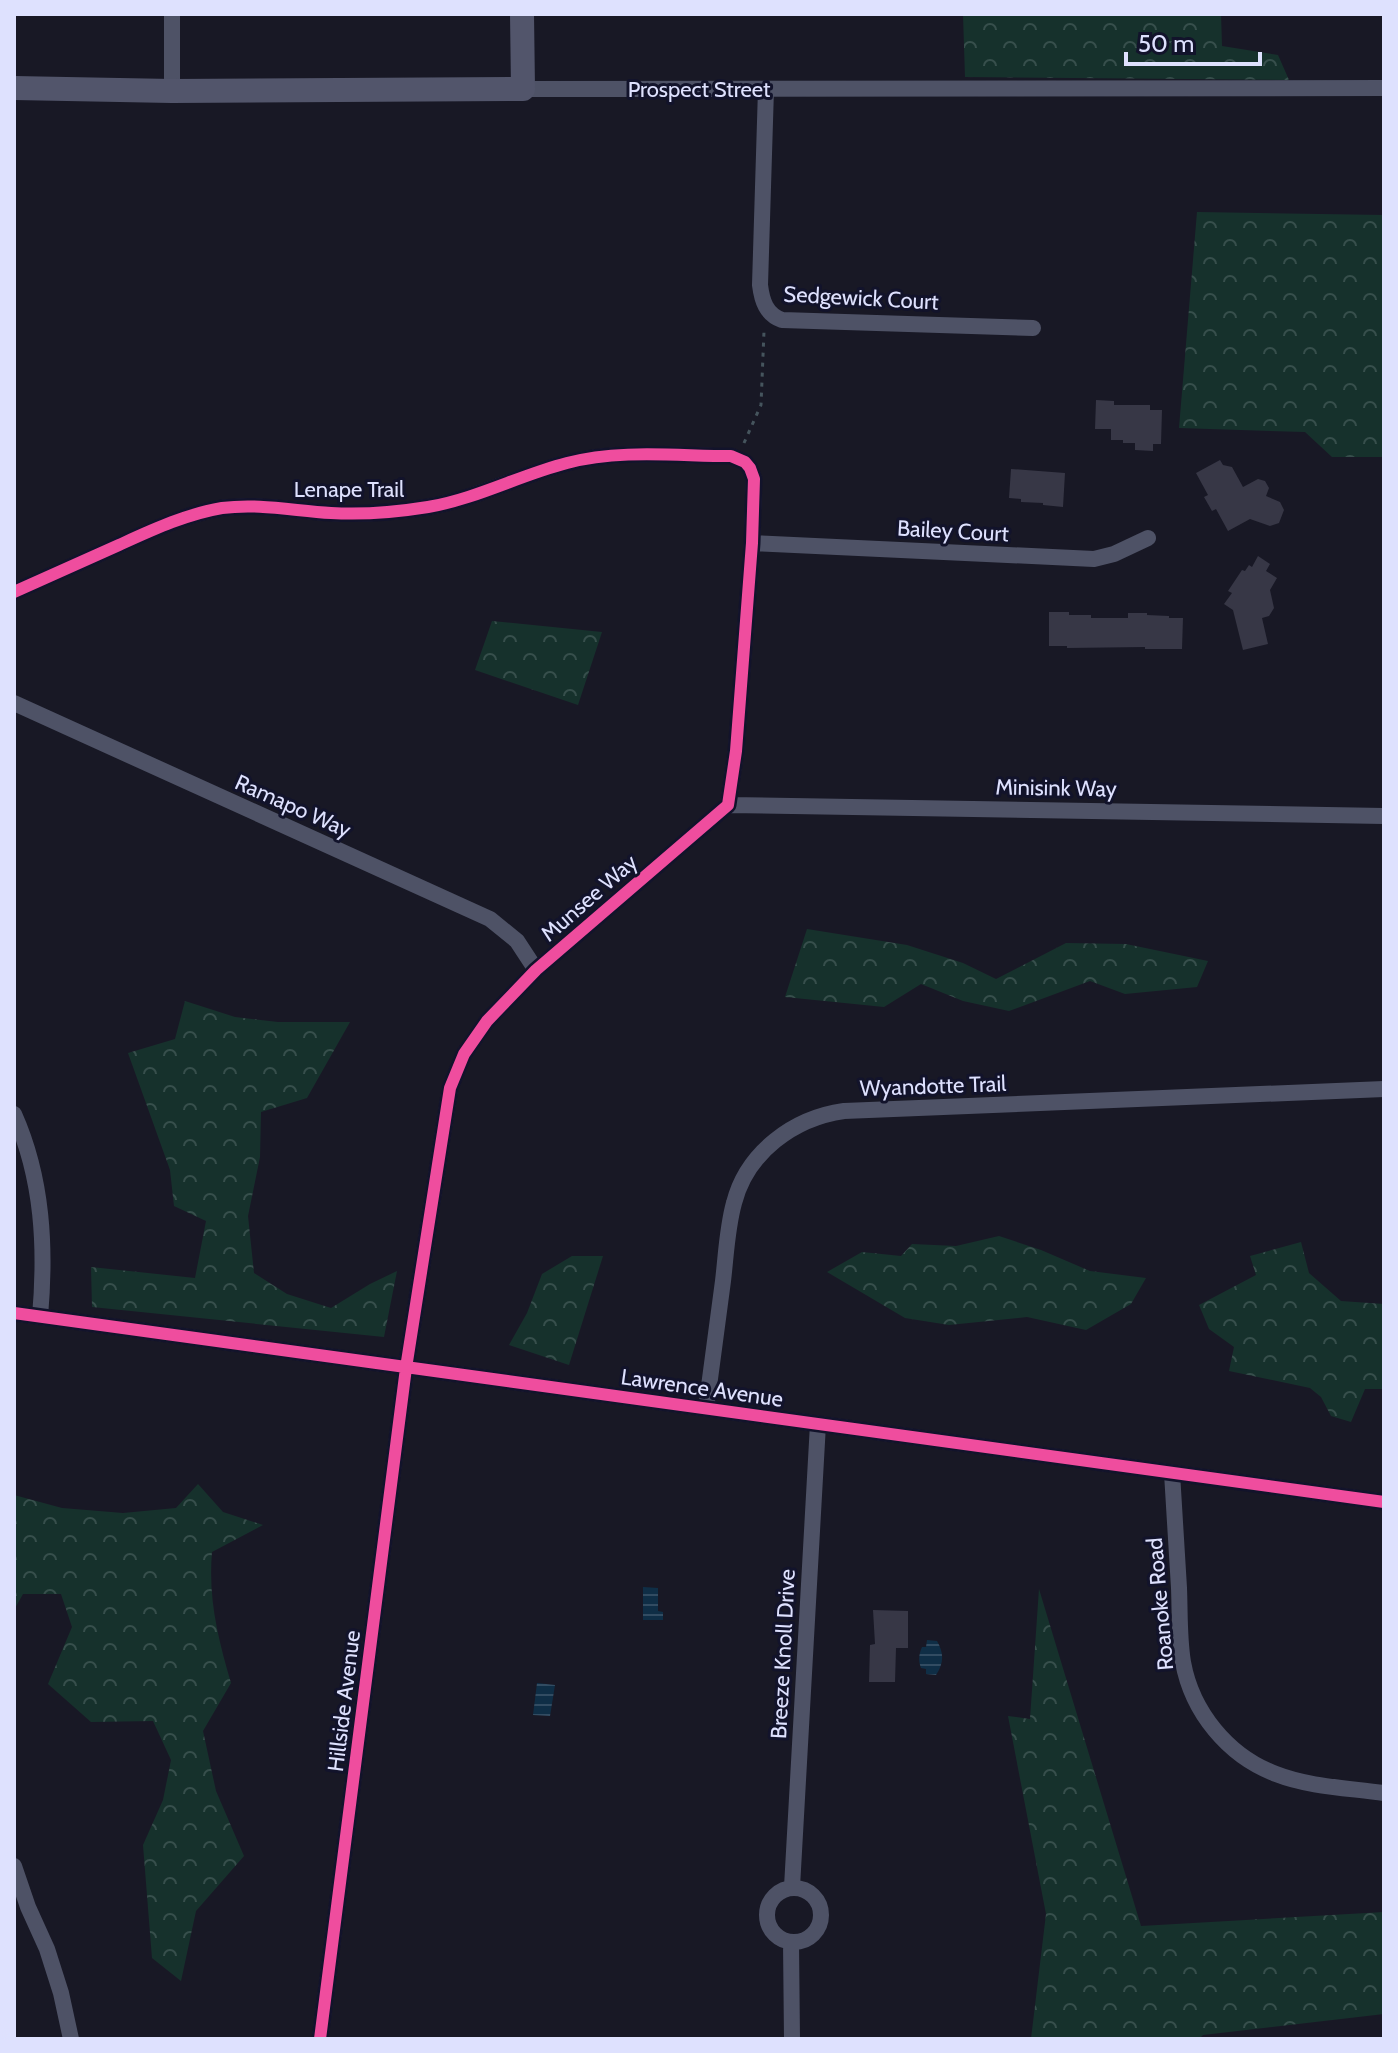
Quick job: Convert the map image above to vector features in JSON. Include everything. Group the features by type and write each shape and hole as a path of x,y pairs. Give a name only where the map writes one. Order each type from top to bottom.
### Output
{"street":[{"path":"172,14 172,91"},
{"path":"522,14 523,89"},
{"name":"Prospect Street","path":"14,88 172,91 1384,88"},
{"name":"Sedgewick Court","path":"766,89 760,285 761,298 773,317 782,320 1033,328"},
{"name":"Lenape Trail","path":"14,592 182,518 223,508 264,507 333,513 393,512 433,506 567,463 605,455 731,456 739,459"},
{"path":"728,805 736,751 752,543 754,479 750,468 739,459"},
{"name":"Bailey Court","path":"752,543 1094,559 1114,554 1148,538"},
{"name":"Ramapo Way","path":"14,703 490,919 517,941 536,970"},
{"name":"Minisink Way","path":"728,805 1384,816"},
{"name":"Munsee Way","path":"406,1368 450,1088 464,1054 487,1021 536,970 728,805"},
{"name":"Wyandotte Trail","path":"706,1408 735,1198 746,1173 763,1152 782,1134 806,1121 844,1111 1384,1089"},
{"path":"14,1114 31,1160 39,1198 44,1250 40,1317"},
{"name":"Lawrence Avenue","path":"14,1313 1384,1502"},
{"name":"Hillside Avenue","path":"320,2039 406,1368"},
{"name":"Breeze Knoll Drive","path":"792,1887 818,1424"},
{"name":"Roanoke Road","path":"1172,1473 1183,1662 1192,1693 1207,1720 1239,1754 1266,1770 1304,1782 1384,1793"},
{"path":"14,1866 47,1949 71,2039"},
{"path":"792,1887 801,1888 815,1898 821,1914 816,1931 809,1938 791,1942 775,1935 766,1918 770,1901 776,1894 792,1887"},
{"path":"791,1942 792,2039"}],"path":[{"path":"739,459 761,405 765,307"}],"green space":[{"path":"963,14 1221,14 1222,46 1278,55 1289,80 965,77"},
{"path":"1197,212 1384,215 1384,457 1332,457 1305,432 1179,428"},
{"path":"492,621 602,632 578,705 475,670"},
{"path":"807,929 907,945 963,963 996,979 1066,943 1126,944 1208,961 1197,987 1125,994 1090,981 1009,1011 963,1001 921,984 884,1007 785,997"},
{"path":"185,1001 235,1017 278,1022 350,1022 307,1098 261,1112 260,1157 248,1216 254,1273 287,1294 331,1308 397,1271 384,1337 92,1307 91,1267 195,1278 206,1221 174,1206 170,1170 128,1053 175,1039"},
{"path":"999,1236 1090,1271 1146,1278 1131,1304 1086,1330 1027,1317 949,1325 905,1318 827,1272 862,1252 901,1256 912,1244 956,1246"},
{"path":"1301,1242 1309,1273 1341,1301 1384,1304 1384,1389 1365,1389 1351,1422 1331,1416 1321,1397 1310,1388 1229,1371 1234,1347 1209,1329 1199,1305 1256,1275 1250,1256"},
{"path":"572,1256 603,1256 569,1365 509,1345 527,1313 542,1274"},
{"path":"198,1484 223,1512 263,1525 212,1552 211,1586 215,1618 231,1683 203,1731 216,1791 244,1856 196,1911 181,1981 152,1958 143,1845 163,1800 171,1760 153,1721 91,1722 48,1684 72,1627 61,1594 23,1594 14,1610 14,1495 62,1508 123,1513 176,1508"},
{"path":"1039,1589 1141,1926 1384,1912 1384,2014 1203,2035 1199,2039 1031,2039 1046,1914 1008,1716 1030,1719"}],"water":[{"path":"643,1587 658,1588 658,1611 663,1612 663,1620 643,1620"},
{"path":"927,1640 937,1641 941,1650 942,1662 936,1675 926,1674 926,1669 920,1665 920,1652 922,1647 926,1647"},
{"path":"537,1683 555,1685 550,1716 533,1715"}],"building":[{"path":"1096,400 1114,401 1114,405 1150,405 1150,410 1162,410 1161,444 1153,444 1153,451 1135,450 1135,443 1111,440 1111,429 1095,429"},
{"path":"1220,460 1223,465 1232,467 1243,487 1258,479 1265,481 1269,488 1266,496 1280,502 1284,510 1279,523 1270,526 1250,519 1228,531 1216,509 1212,511 1204,497 1208,495 1196,473"},
{"path":"1011,469 1065,473 1063,507 1009,498"},
{"path":"1258,556 1270,564 1266,571 1277,578 1270,590 1274,608 1269,616 1262,618 1268,644 1243,650 1233,610 1224,604 1232,593 1228,591 1242,570 1245,571 1249,565 1252,567"},
{"path":"1049,612 1091,615 1091,618 1128,618 1128,613 1147,613 1183,618 1182,649 1049,646"},
{"path":"873,1610 908,1611 908,1648 896,1648 895,1682 869,1682 870,1645 875,1644"}],"cycle path":[{"path":"14,592 157,528 222,508 263,507 356,514 416,509 463,498 567,463 607,456 731,456 745,462 754,479 736,751 728,805 536,970 487,1021 464,1054 450,1088 406,1368 320,2039"},
{"path":"14,1313 1384,1502"}]}
